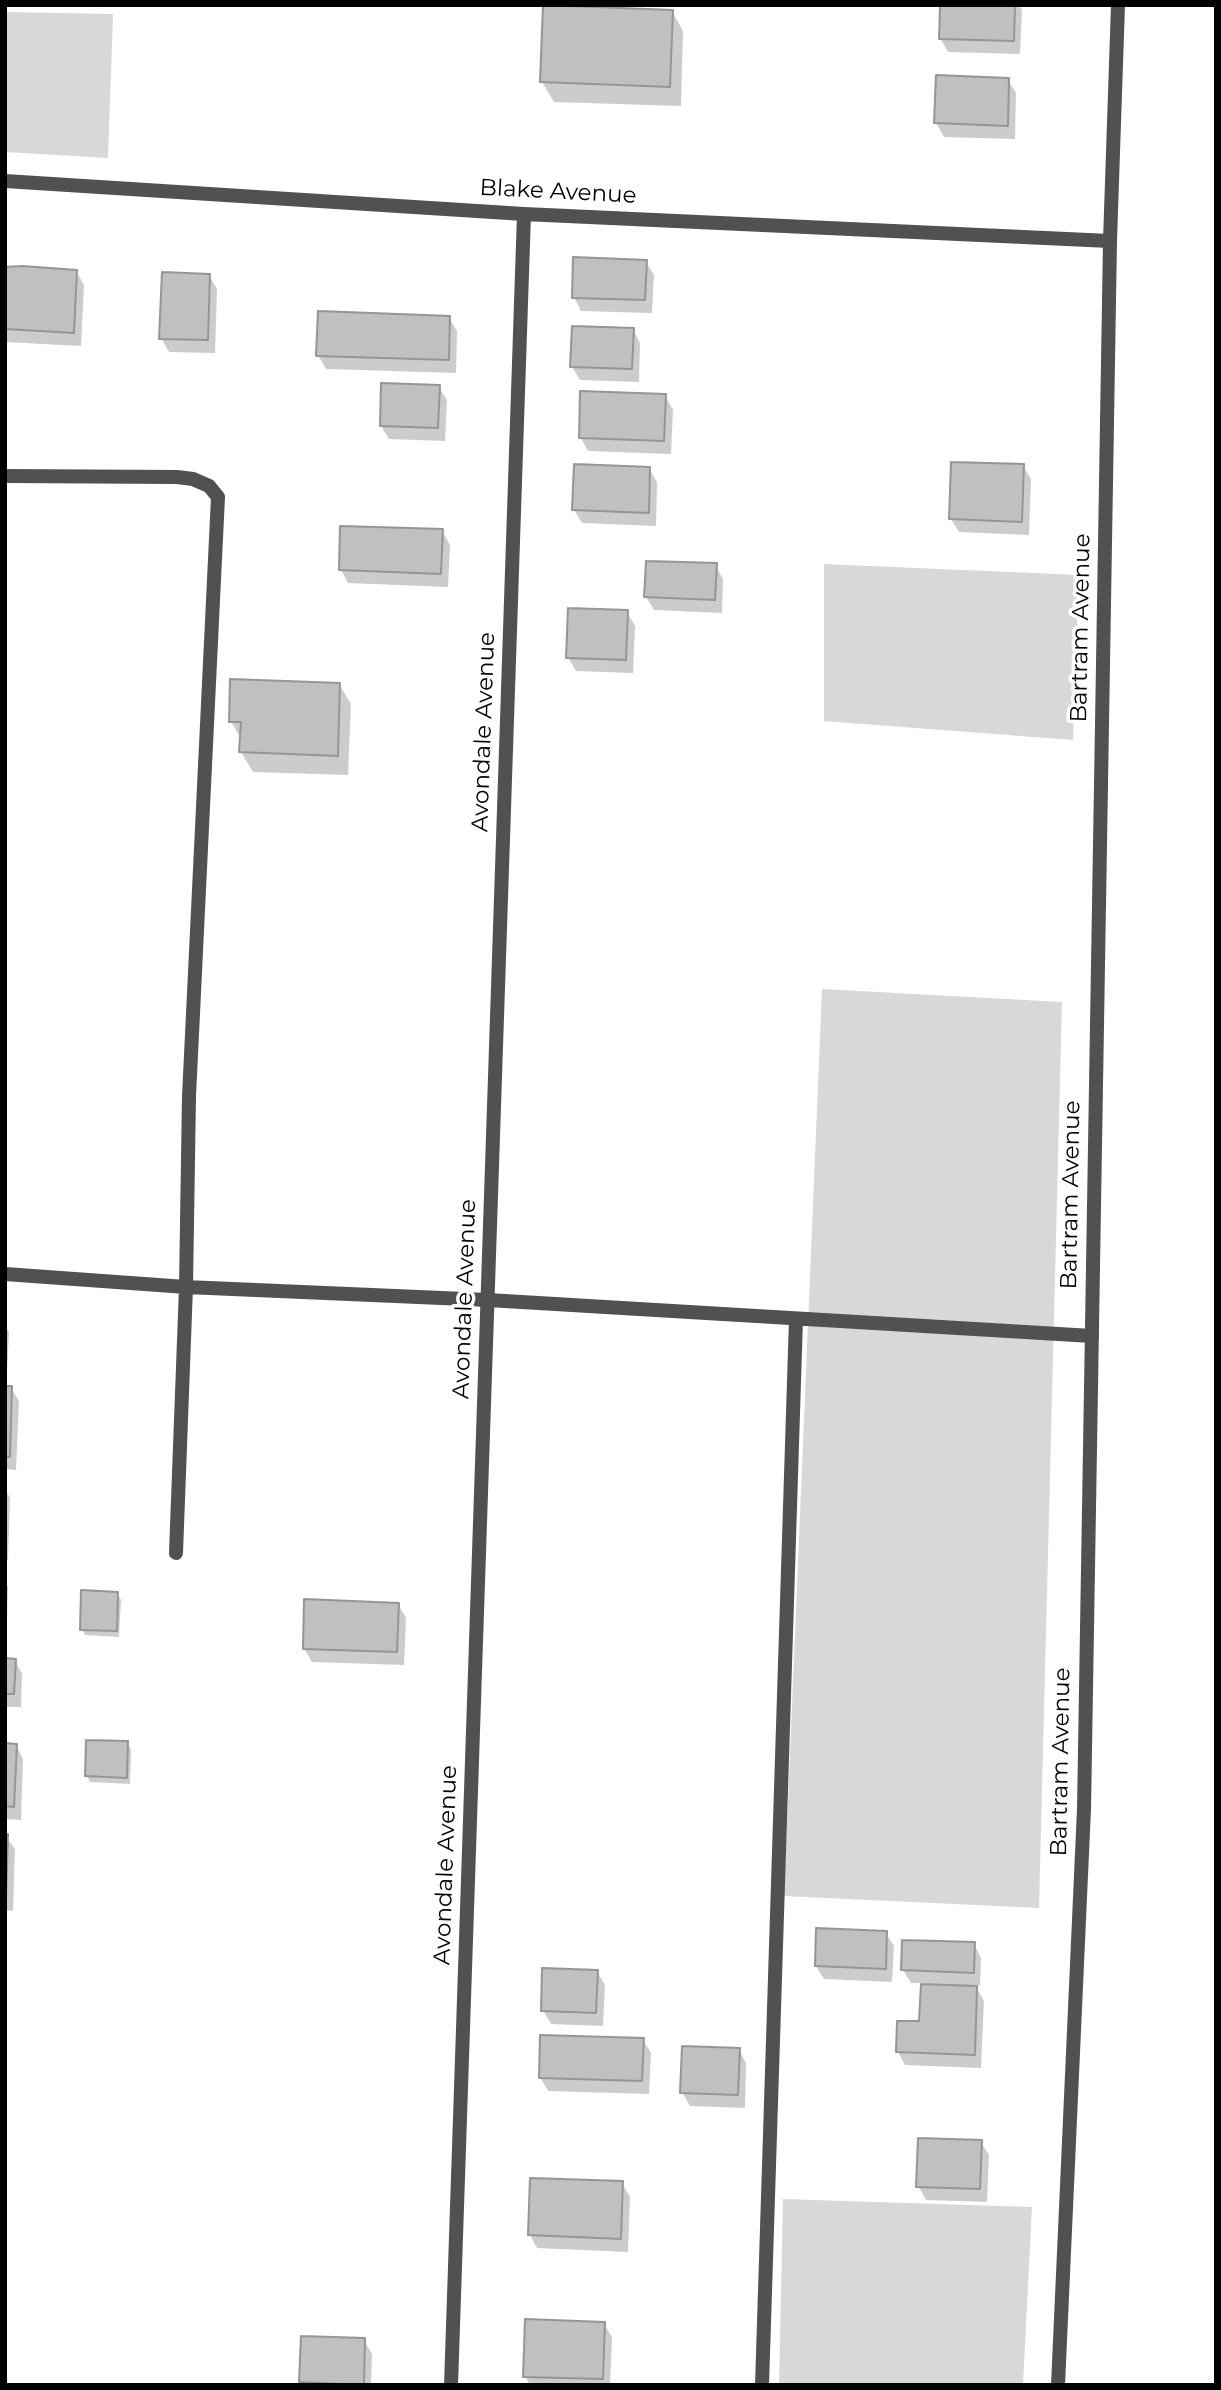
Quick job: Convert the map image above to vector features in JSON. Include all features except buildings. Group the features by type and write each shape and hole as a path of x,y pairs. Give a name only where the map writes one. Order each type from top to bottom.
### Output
{"street":[{"name":"Bartram Avenue","path":"1058,2385 1084,1809 1110,242 1118,5"},
{"name":"Blake Avenue","path":"5,181 524,214 1110,242"},
{"name":"Avondale Avenue","path":"451,2385 524,214"},
{"path":"5,476 177,477 209,486 218,497 189,1082 187,1287 176,1553"},
{"path":"5,1274 187,1287 488,1300 1092,1336"},
{"path":"762,2385 796,1319"}],"shaded area":[{"path":"5,12 113,14 108,158 5,152"},
{"path":"824,564 1079,575 1073,740 824,721"},
{"path":"822,989 1062,1002 1039,1908 784,1896"},
{"path":"783,2199 1032,2207 1023,2385 779,2385"}]}
